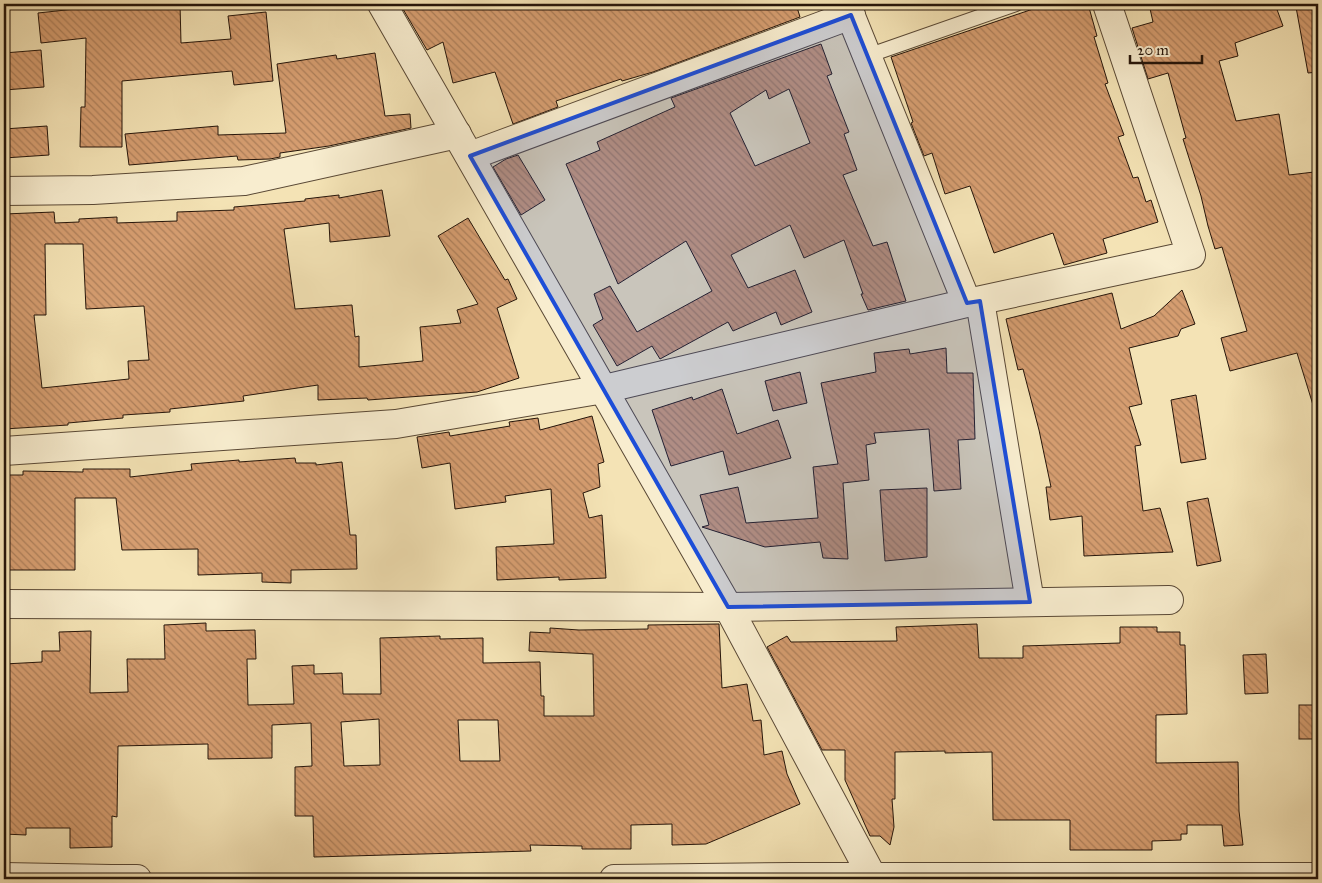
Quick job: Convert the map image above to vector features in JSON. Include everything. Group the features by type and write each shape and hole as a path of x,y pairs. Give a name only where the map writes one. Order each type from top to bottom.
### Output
{"street":[{"path":"382,4 728,607 873,878"},
{"path":"4,451 396,424 604,389 974,302 1190,255 1107,4"},
{"path":"4,191 94,190 244,180 463,145 848,10 974,302 1030,602"},
{"path":"4,604 728,607 1169,600"},
{"path":"4,877 136,879"},
{"path":"614,879 1318,877"}],"lane":[{"path":"867,56 1016,4"}],"highlighted area":[{"path":"851,15 967,303 980,301 1030,602 728,607 470,156"}],"building":[{"path":"112,4 180,4 181,43 231,39 228,16 266,12 273,81 234,85 232,71 122,81 122,147 80,147 81,107 85,107 86,38 41,43 38,13"},
{"path":"400,4 796,4 800,17 653,72 622,81 621,79 556,101 558,107 513,124 495,72 453,83 443,42 427,50"},
{"path":"1035,4 1088,4 1097,36 1094,37 1108,83 1105,84 1124,135 1118,137 1133,178 1138,177 1146,202 1151,200 1158,222 1103,239 1107,253 1064,265 1053,233 994,253 970,186 945,194 932,153 924,156 911,123 913,122 891,57 1036,8"},
{"path":"1149,4 1275,4 1283,26 1235,43 1238,56 1219,61 1236,121 1279,114 1289,175 1314,172 1318,199 1318,404 1313,405 1297,353 1230,371 1221,338 1247,331 1222,247 1215,249 1183,139 1186,138 1168,73 1148,79 1132,28 1153,22"},
{"path":"1318,4 1318,72 1308,73 1296,7"},
{"path":"821,44 832,74 827,76 849,132 844,134 857,170 843,175 873,246 887,242 906,301 868,310 844,240 804,258 790,225 731,255 748,288 795,270 812,312 781,325 776,312 733,331 728,322 660,359 652,346 617,366 593,325 603,319 594,294 610,286 637,332 712,291 686,241 618,284 566,164 600,150 597,142 675,107 671,98","holes":["789,89 810,143 755,166 730,113 766,90 769,99"]},
{"path":"41,50 44,87 4,90 4,53"},
{"path":"375,53 385,116 410,114 411,128 329,146 280,153 280,157 270,159 238,160 237,156 129,165 125,134 218,126 218,135 286,133 277,64 336,55 337,59"},
{"path":"47,126 49,155 4,158 4,129"},
{"path":"518,155 545,200 521,215 493,167 506,159"},
{"path":"382,190 390,236 330,242 329,223 284,229 295,309 352,305 355,337 359,336 359,367 423,361 420,327 461,323 457,310 478,304 438,236 468,218 505,280 508,279 517,299 497,308 519,378 477,392 368,400 367,398 318,400 318,385 243,396 244,401 170,409 170,412 123,415 123,418 68,423 68,425 4,429 4,214 54,212 55,223 79,222 79,219 117,217 117,223 177,221 177,212 234,210 234,207 305,201 305,199 339,195 339,198","holes":["45,244 83,244 86,309 144,306 149,360 128,361 129,379 42,388 34,315 46,315"]},
{"path":"1182,290 1195,324 1181,329 1178,336 1129,348 1142,404 1129,407 1141,445 1135,446 1143,511 1160,508 1173,552 1084,556 1082,516 1050,520 1046,487 1051,487 1039,430 1023,369 1018,370 1006,319 1112,293 1121,329 1154,316"},
{"path":"946,348 947,373 973,373 975,439 958,440 961,489 934,491 929,429 874,433 876,443 866,445 869,480 843,483 848,559 823,558 820,542 765,547 702,527 709,525 700,495 738,487 746,523 818,518 813,467 838,464 821,383 876,372 874,353 909,349 910,354"},
{"path":"800,372 807,403 773,411 765,381"},
{"path":"722,389 737,434 778,420 791,458 729,475 723,451 671,466 652,410 692,397 693,400"},
{"path":"1196,395 1206,459 1181,463 1171,400"},
{"path":"592,416 604,462 598,464 600,487 583,493 589,518 602,515 606,578 559,580 559,577 497,580 496,547 554,544 551,489 505,496 506,502 455,509 450,463 422,468 417,437 449,432 450,436 510,426 509,422 538,418 540,430"},
{"path":"295,458 296,463 316,463 316,465 342,462 350,535 356,535 357,569 291,570 291,583 262,582 262,573 198,575 198,549 122,550 116,498 75,498 75,570 4,570 4,475 23,475 23,471 83,472 83,469 130,469 130,477 192,470 191,464"},
{"path":"927,488 927,557 885,561 880,490"},
{"path":"1208,498 1221,561 1197,566 1187,502"},
{"path":"206,623 206,631 255,630 256,659 247,659 248,705 294,704 292,666 314,665 314,674 342,673 343,694 381,694 380,638 440,636 440,639 483,638 483,663 540,662 541,696 544,696 544,716 594,716 593,654 529,651 530,632 550,633 550,628 579,630 648,629 648,625 719,624 722,688 747,684 753,721 761,720 764,755 782,751 787,774 800,804 706,844 672,845 672,824 631,825 631,849 582,849 582,846 530,845 531,851 314,857 313,816 295,816 295,767 312,766 311,723 272,725 272,758 208,759 208,744 118,746 117,817 112,816 112,847 70,848 70,828 26,828 26,835 4,834 4,664 42,662 42,651 60,651 59,632 91,631 90,693 128,692 127,659 165,659 164,625","holes":["379,719 380,765 344,766 341,722","458,720 498,720 500,761 460,761"]},
{"path":"977,624 979,658 1023,658 1023,646 1120,643 1120,627 1157,627 1157,632 1180,632 1180,645 1185,645 1187,714 1156,715 1156,763 1238,762 1239,811 1243,845 1224,846 1222,825 1187,825 1187,834 1181,834 1181,840 1152,841 1152,850 1070,850 1070,820 993,820 992,752 895,752 895,799 892,799 894,827 890,845 880,836 870,836 845,780 845,750 822,750 767,647 787,636 791,642 897,641 896,627"},
{"path":"1266,654 1268,693 1245,694 1243,655"},
{"path":"1299,705 1318,705 1318,739 1299,739"}]}
